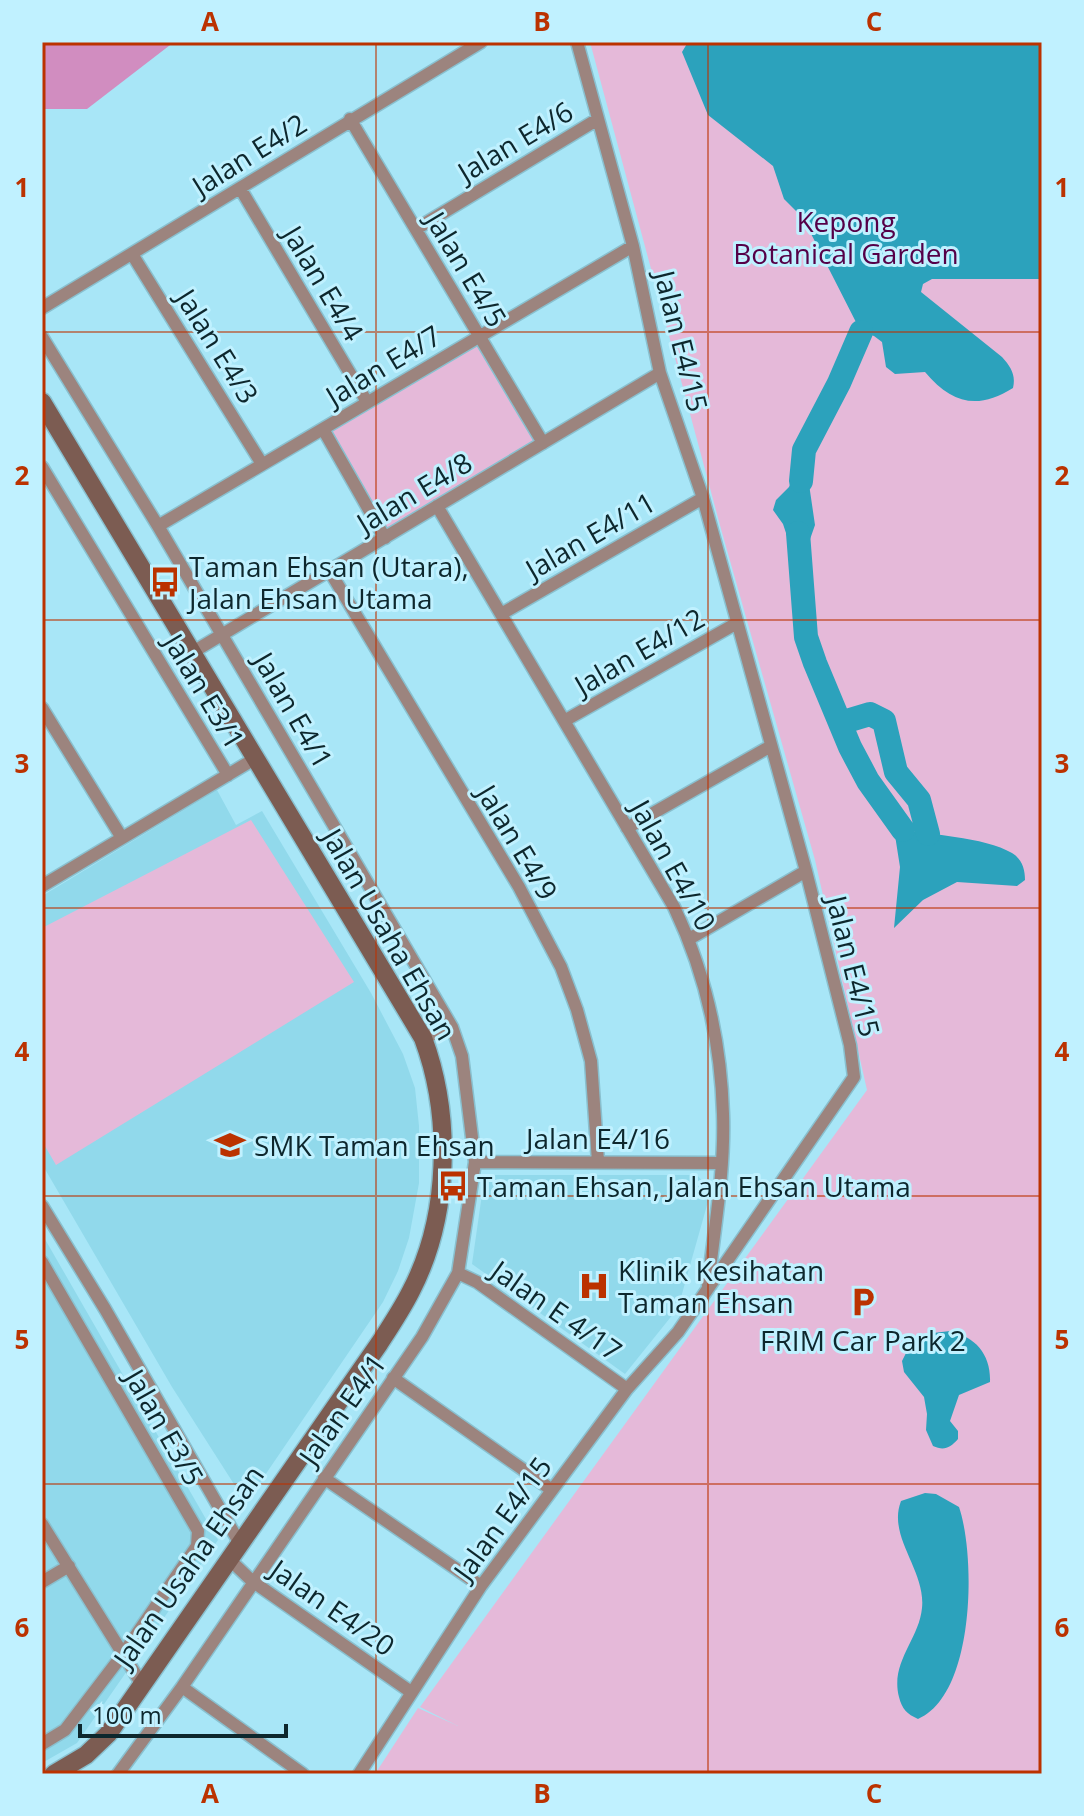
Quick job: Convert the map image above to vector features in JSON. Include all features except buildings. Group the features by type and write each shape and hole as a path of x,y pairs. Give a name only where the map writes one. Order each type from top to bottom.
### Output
{"street":[{"name":"Jalan E4/2","path":"42,308 481,42"},
{"name":"Jalan E4/15","path":"359,1774 481,1586 627,1389 678,1332 854,1077 850,1045 806,871 703,498 660,373 633,246 577,42"},
{"name":"Jalan E4/5","path":"350,119 543,443"},
{"name":"Jalan E4/6","path":"416,229 598,119"},
{"name":"Jalan E4/4","path":"240,188 367,402"},
{"name":"Jalan E4/7","path":"158,526 633,246"},
{"name":"Jalan E4/3","path":"132,254 262,464"},
{"name":"Jalan E4/1","path":"42,337 158,526 452,1027 462,1056 475,1162 458,1273 422,1337 182,1687 118,1774"},
{"name":"Jalan E4/8","path":"193,652 660,373"},
{"name":"Jalan Usaha Ehsan","path":"42,402 423,1038 437,1081 442,1128 437,1210 412,1290 379,1344 98,1745 54,1774"},
{"path":"323,429 385,538"},
{"name":"Jalan E3/1","path":"42,467 228,775"},
{"name":"Jalan E4/11","path":"501,614 703,498"},
{"name":"Jalan E4/10","path":"437,506 674,907 703,976 718,1048 723,1116 707,1290"},
{"name":"Jalan E4/9","path":"329,570 519,887 561,967 591,1061 598,1162"},
{"name":"Jalan E4/12","path":"564,721 737,623"},
{"path":"42,708 122,838"},
{"path":"627,828 771,746"},
{"name":"Jalan E3/1","path":"42,886 256,758"},
{"path":"689,939 806,871"},
{"path":"423,1038 452,1027"},
{"name":"Jalan E4/16","path":"475,1162 721,1163"},
{"path":"44,1213 113,1322 239,1542"},
{"name":"Jalan E3/5","path":"42,1262 198,1531 197,1546 123,1654 65,1730 42,1744"},
{"name":"Jalan E 4/17","path":"458,1273 477,1282 627,1389"},
{"path":"393,1378 552,1490"},
{"path":"324,1478 481,1586"},
{"path":"42,1524 141,1683"},
{"name":"Jalan E4/20","path":"229,1559 252,1581 411,1692"},
{"path":"42,1582 69,1566"},
{"path":"182,1687 303,1774"}],"shaded area":[{"path":"42,42 174,42 87,109 42,109"},
{"path":"688,42 1042,42 1042,279 932,279 923,284 921,292 1002,357 1012,371 1013,388 988,399 966,400 945,391 925,372 895,374 886,367 882,342 861,332 803,218 784,199 773,166 708,115 682,52"},
{"path":"804,450 815,525 801,565 794,557 783,524 773,510 776,500 789,487"},
{"name":"SMK Taman Ehsan","path":"217,790 236,825 262,811 371,993 403,1054 415,1088 419,1126 419,1183 409,1238 398,1271 383,1302 246,1503 172,1387 42,1164 42,896"},
{"path":"894,829 971,840 1000,848 1018,858 1024,868 1025,880 1017,886 957,882 923,900 894,928 900,867"},
{"name":"Klinik Kesihatan Taman Ehsan","path":"495,1175 697,1175 711,1191 678,1308 625,1374 472,1264 483,1187"},
{"path":"42,1234 218,1540 77,1743 42,1763"},
{"path":"950,1331 967,1338 980,1349 988,1363 990,1382 959,1395 950,1421 958,1431 958,1439 940,1448 933,1446 926,1430 924,1397 904,1372 902,1361 909,1347 925,1334"},
{"path":"925,1493 936,1494 959,1507 968,1558 969,1590 961,1655 951,1683 937,1705 918,1719 903,1708 897,1684 898,1673 922,1608 922,1594 899,1528 898,1514 901,1501"}],"green space":[{"name":"Kepong Botanical Garden","path":"590,42 1042,42 1042,1774 375,1774 418,1708 458,1726 420,1707 867,1090 815,860 721,529"},
{"path":"479,336 543,443 385,538 323,429"},
{"path":"251,820 354,982 56,1165 42,1141 42,928"}],"waterway":[{"path":"801,481 804,450 861,332"},
{"path":"798,533 806,637 815,663 850,747 868,781 903,830"},
{"path":"840,723 870,714 884,721 896,772 919,800 928,834"}],"place":[{"name":"Taman Ehsan (Utara), Jalan Ehsan Utama","path":"165,582"},
{"name":"SMK Taman Ehsan","path":"230,1145"},
{"name":"Taman Ehsan, Jalan Ehsan Utama","path":"453,1186"},
{"name":"Klinik Kesihatan Taman Ehsan","path":"594,1286"},
{"name":"FRIM Car Park 2","path":"863,1302"}]}
